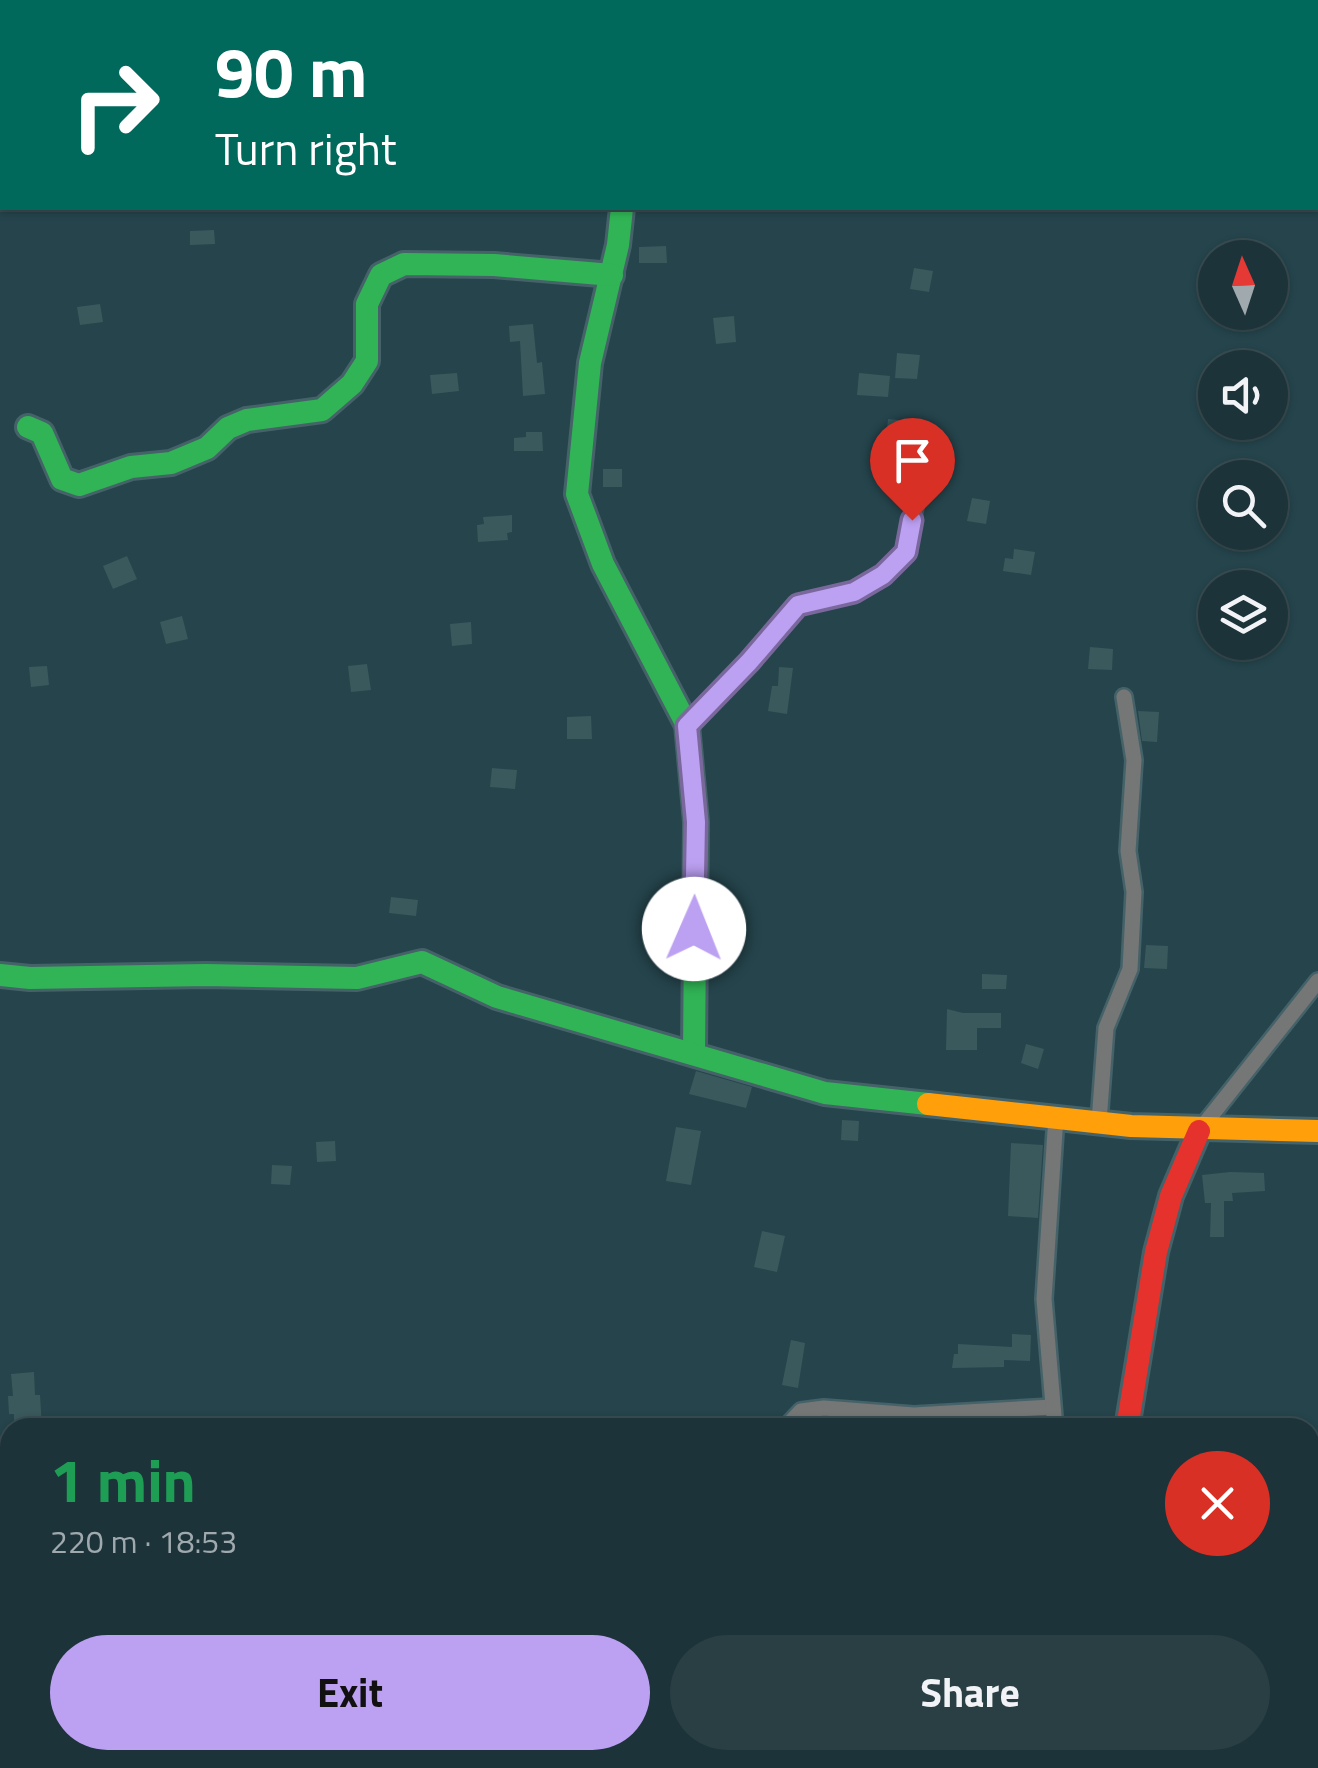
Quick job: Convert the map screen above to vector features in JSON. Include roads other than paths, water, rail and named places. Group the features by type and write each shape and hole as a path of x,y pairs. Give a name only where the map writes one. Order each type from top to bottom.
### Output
{"street":[{"path":"622,210 612,275 590,364 577,494 602,564 687,726 696,822 694,1053"},
{"path":"28,428 42,433 62,479 79,485 131,468 172,463 207,448 228,428 247,420 322,410 352,384 366,361 367,304 381,275 404,264 494,265 612,275"},
{"path":"687,726 798,605 854,592 883,575 906,552 919,488"},
{"path":"1100,1122 1106,1028 1130,969 1134,892 1128,851 1134,760 1124,697"},
{"path":"0,975 357,978 422,962 496,998 825,1094 1199,1130 1318,1131"},
{"path":"1129,1418 1156,1252 1171,1196 1199,1130 1318,980"},
{"path":"1054,1418 1044,1298 1056,1116"},
{"path":"794,1418 801,1411 824,1408 914,1415 1052,1408"}]}
